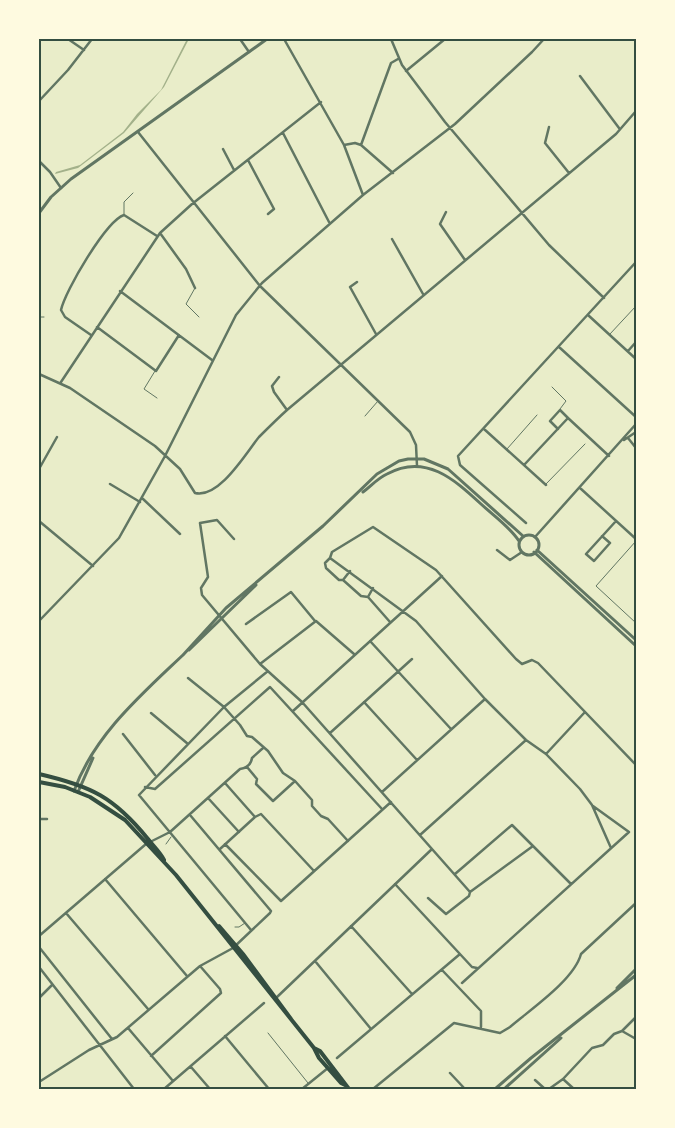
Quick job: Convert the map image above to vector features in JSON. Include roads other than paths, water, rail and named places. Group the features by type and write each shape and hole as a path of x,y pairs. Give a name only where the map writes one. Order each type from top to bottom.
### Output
{"main road":[{"path":"39,774 79,786 116,805 129,816 148,842 235,947 341,1083 349,1089"},
{"path":"39,782 76,792 113,811 148,842"}],"street":[{"path":"68,39 84,50"},
{"path":"39,101 92,39"},
{"path":"240,39 249,52"},
{"path":"39,213 61,188 267,39"},
{"path":"284,39 344,145 363,195"},
{"path":"391,39 398,59 450,128 562,259 604,298"},
{"path":"406,71 445,39"},
{"path":"39,620 40,615 94,566 119,538 165,456 236,315 260,286 363,195 450,128 513,71 544,39"},
{"path":"636,39 636,44"},
{"path":"361,145 391,63 398,59"},
{"path":"580,76 619,128"},
{"path":"60,382 157,236 194,202 321,102"},
{"path":"39,375 60,382 148,441 180,469 195,494 203,493 219,485 229,476 258,438 287,410 616,134 619,128 636,111"},
{"path":"549,127 545,143 569,173"},
{"path":"138,132 260,286 410,432 415,441 417,466"},
{"path":"283,133 330,223"},
{"path":"344,145 355,143 361,145 393,173"},
{"path":"223,149 234,170"},
{"path":"248,160 274,209 268,214"},
{"path":"39,162 61,188"},
{"path":"446,212 440,224 465,260"},
{"path":"91,335 65,317 62,306 85,261 104,234 120,216 124,215 157,236"},
{"path":"160,233 186,269 196,288"},
{"path":"392,239 424,295"},
{"path":"526,524 458,462 458,456 636,262"},
{"path":"357,282 350,288 376,334"},
{"path":"120,290 212,360"},
{"path":"588,315 636,359"},
{"path":"97,327 156,371 179,335"},
{"path":"628,351 636,342"},
{"path":"559,347 636,417"},
{"path":"279,377 272,386 287,410"},
{"path":"558,429 550,421 560,410 609,456"},
{"path":"524,465 568,418"},
{"path":"535,538 636,424"},
{"path":"484,429 546,485"},
{"path":"622,441 636,432"},
{"path":"39,469 57,438"},
{"path":"628,438 636,448"},
{"path":"183,655 219,615 358,495 387,467 408,459 416,458 432,461 448,469 523,536"},
{"path":"358,495 388,473 417,466 434,469 451,477 519,541 522,552"},
{"path":"110,484 156,510 180,534"},
{"path":"580,488 636,540"},
{"path":"39,520 94,566"},
{"path":"234,538 217,520 200,523 208,577 201,592 260,664 302,702 470,892"},
{"path":"602,536 610,543 594,561 586,554 602,536 616,521"},
{"path":"390,622 368,597 361,596 343,580 339,580 326,568 325,563 330,558 332,552 373,527 442,576 522,664 536,660 636,765"},
{"path":"519,541 523,536 529,535 535,538 538,543 535,551 528,554 522,552"},
{"path":"497,550 510,560 522,552"},
{"path":"535,551 636,640"},
{"path":"535,551 636,646"},
{"path":"330,558 416,621 485,699 526,740 546,754 580,789 592,805 611,848"},
{"path":"343,580 350,571"},
{"path":"293,711 442,576"},
{"path":"76,792 95,751 115,722 258,582"},
{"path":"368,597 373,588"},
{"path":"246,624 290,592 316,621 355,655"},
{"path":"260,664 316,621"},
{"path":"370,641 451,729"},
{"path":"330,733 412,659"},
{"path":"251,930 138,795 224,707 268,671"},
{"path":"188,678 234,717 242,731 247,736 252,737 270,754 282,773 294,781 312,800 312,806 321,816 328,819 348,841"},
{"path":"144,787 155,789 270,687 382,809"},
{"path":"382,792 485,699"},
{"path":"364,702 417,760"},
{"path":"546,754 586,712"},
{"path":"151,713 188,744"},
{"path":"123,734 155,776"},
{"path":"420,836 526,740"},
{"path":"39,936 148,842 171,834 240,769 247,767 251,763 252,758 262,748"},
{"path":"247,767 257,779 256,784 272,802 294,781"},
{"path":"225,783 256,816"},
{"path":"208,798 239,832"},
{"path":"225,844 281,901 390,802"},
{"path":"462,983 629,832 592,805"},
{"path":"220,849 256,816 261,814 314,872"},
{"path":"39,1082 128,1028 200,966 235,947 271,911 190,816"},
{"path":"39,819 47,819"},
{"path":"455,874 512,825 571,884"},
{"path":"428,898 446,914 469,896 470,892 533,846"},
{"path":"276,999 432,849"},
{"path":"105,879 187,976"},
{"path":"395,884 472,967 478,968"},
{"path":"373,1089 454,1023 481,1027 494,1032 503,1032 568,976 578,965 582,954 636,903"},
{"path":"66,912 148,1009"},
{"path":"351,926 412,994"},
{"path":"39,947 112,1039"},
{"path":"337,1058 460,954"},
{"path":"315,962 371,1029"},
{"path":"151,1056 220,993 220,989 200,966"},
{"path":"39,967 134,1089"},
{"path":"616,990 636,968"},
{"path":"442,969 481,1011 481,1027"},
{"path":"504,1089 564,1034 636,975"},
{"path":"39,998 52,985"},
{"path":"164,1089 264,1003"},
{"path":"549,1089 563,1079 592,1048 603,1045 614,1034 622,1031 636,1017"},
{"path":"128,1028 173,1081"},
{"path":"622,1031 636,1039"},
{"path":"495,1089 537,1053 564,1034"},
{"path":"225,1036 269,1089"},
{"path":"302,1089 329,1066"},
{"path":"191,1067 210,1089"},
{"path":"450,1073 465,1089"},
{"path":"563,1079 574,1089"},
{"path":"535,1080 545,1089"}],"lane":[{"path":"124,215 124,202 133,193"},
{"path":"196,288 186,304 199,317"},
{"path":"610,335 636,306"},
{"path":"39,317 44,317"},
{"path":"156,371 144,389 158,398"},
{"path":"552,387 566,401 560,410"},
{"path":"364,416 378,401"},
{"path":"506,449 537,415"},
{"path":"546,485 585,444"},
{"path":"636,540 596,586 636,623"},
{"path":"166,844 171,834"},
{"path":"235,927 240,927 244,923"},
{"path":"268,1033 309,1083"}]}
